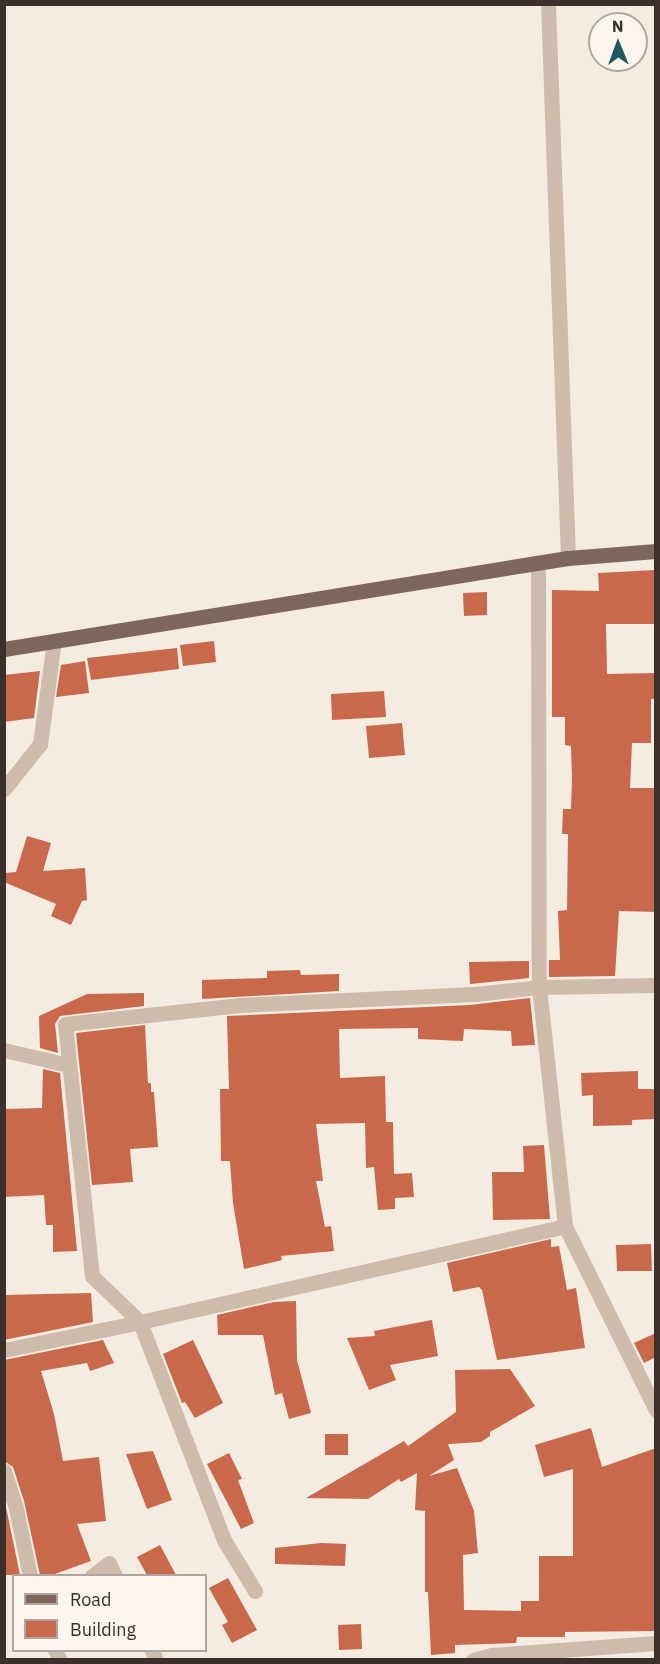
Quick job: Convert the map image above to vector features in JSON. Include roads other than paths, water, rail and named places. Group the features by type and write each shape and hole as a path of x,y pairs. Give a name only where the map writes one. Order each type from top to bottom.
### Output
{"main road":[{"path":"4,649 568,558 656,551"}],"street":[{"path":"548,4 568,558"},
{"path":"538,563 539,987 565,1226 656,1410"},
{"path":"4,789 40,744 54,640"},
{"path":"255,1591 224,1540 140,1322 92,1276 65,1024 240,1005 475,994 539,987 656,985"},
{"path":"4,1050 68,1065"},
{"path":"4,1350 140,1322 565,1226"},
{"path":"4,1471 15,1504 30,1574"},
{"path":"93,1574 109,1563 114,1574"},
{"path":"473,1659 492,1655 656,1643"}]}
